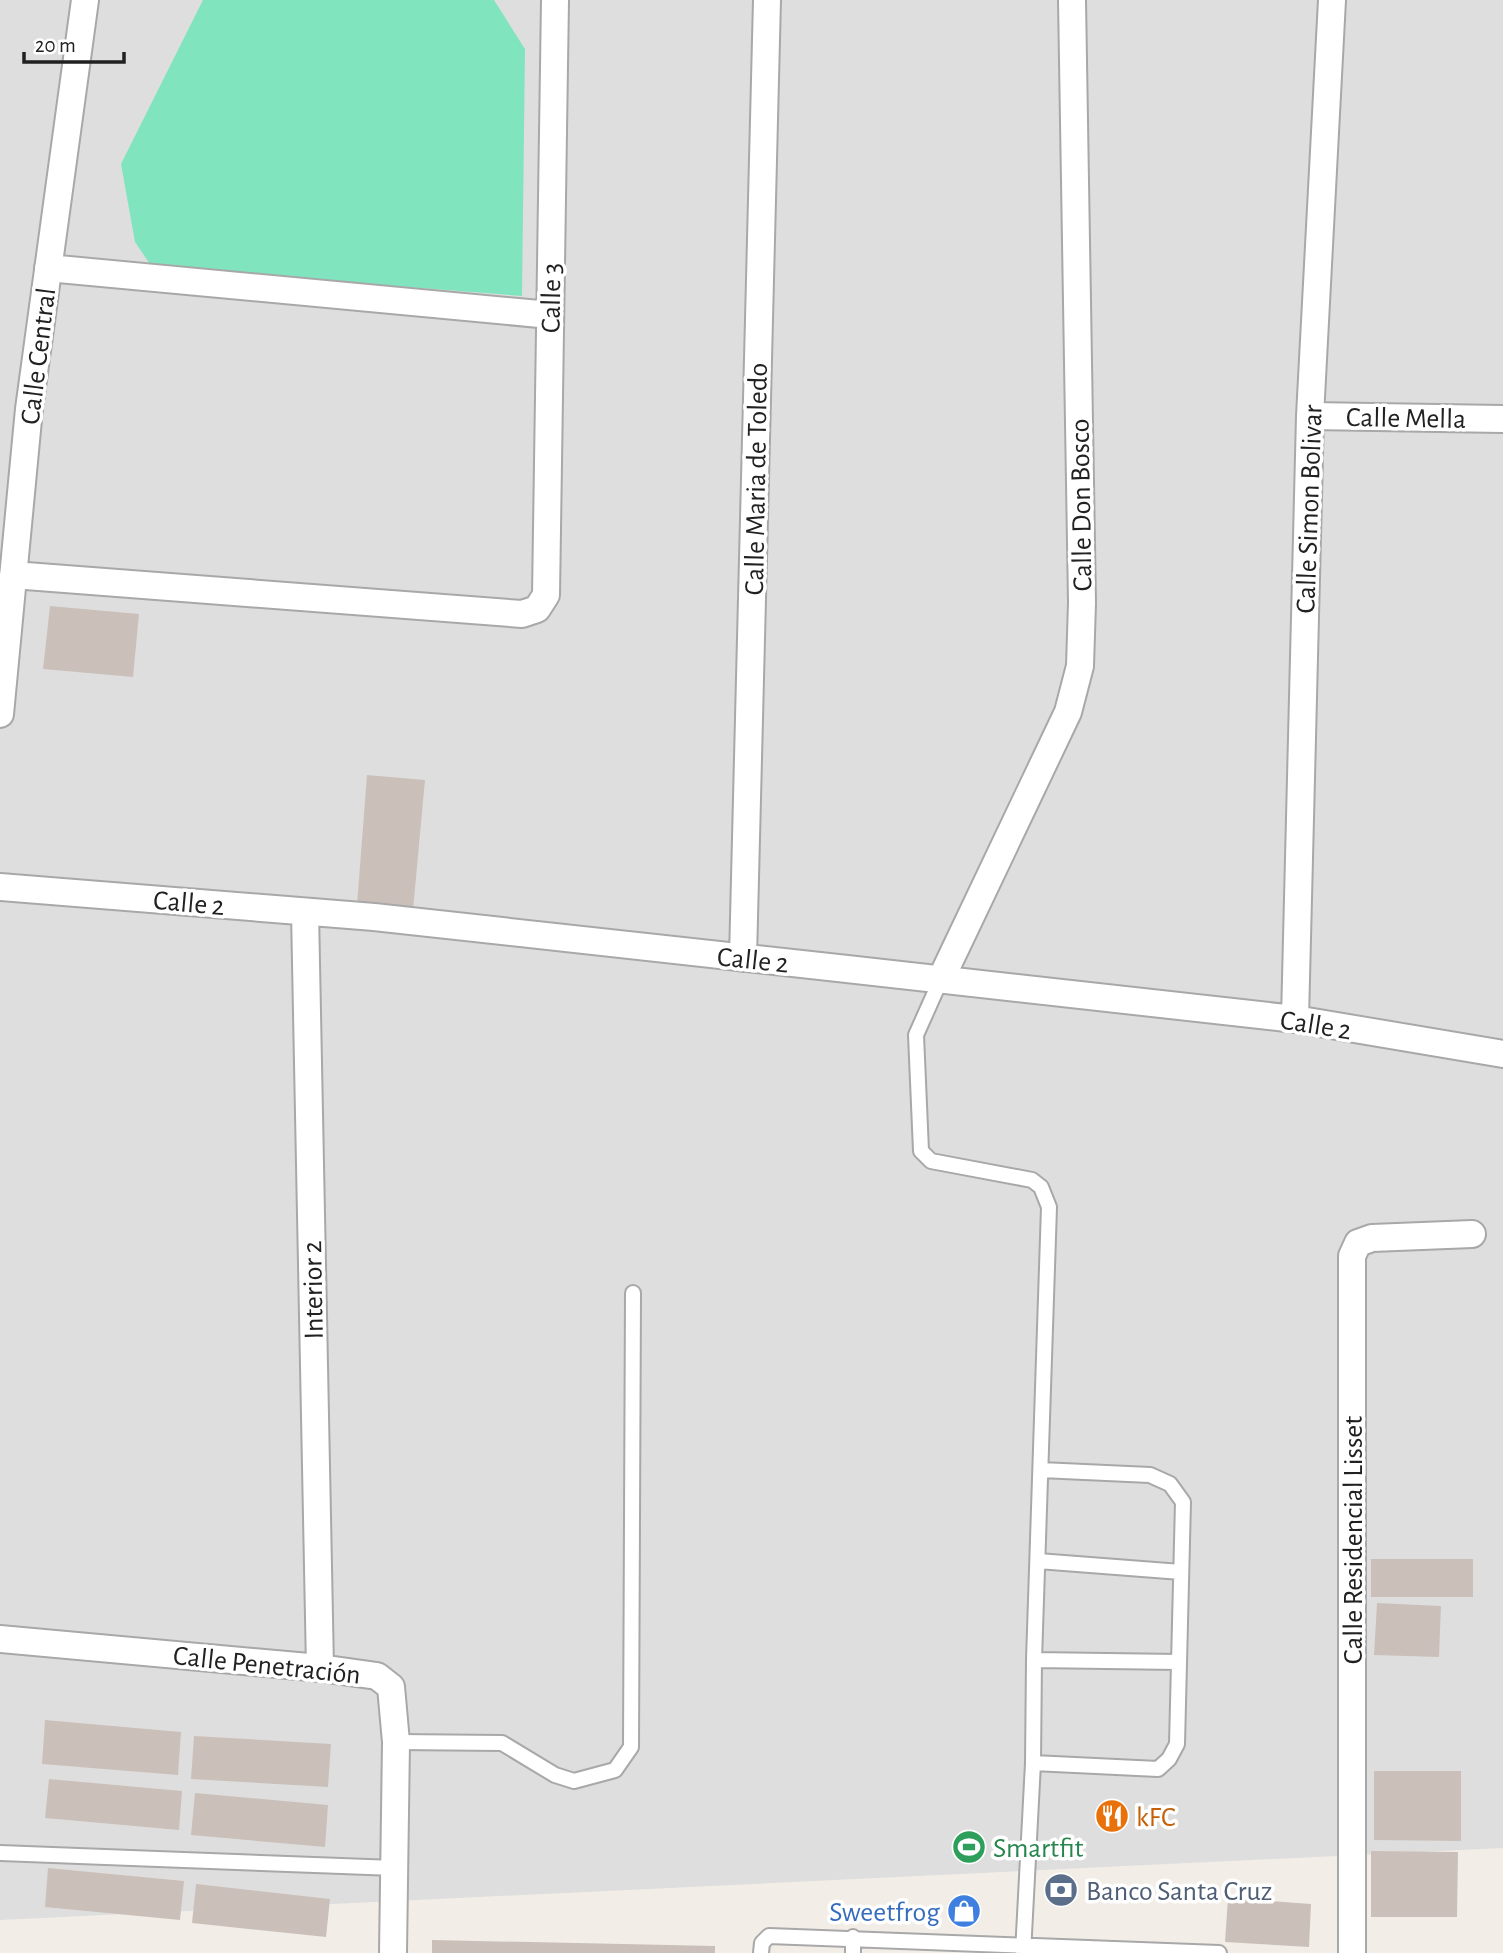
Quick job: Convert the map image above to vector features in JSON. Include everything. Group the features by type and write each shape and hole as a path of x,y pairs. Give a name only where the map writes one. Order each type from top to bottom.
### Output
{"street":[{"name":"Calle Central","path":"0,714 29,409 85,0"},
{"name":"Calle 3","path":"13,575 522,614 537,608 546,595 555,0"},
{"name":"Calle Maria de Toledo","path":"743,958 767,0"},
{"name":"Calle Don Bosco","path":"941,979 1068,712 1080,666 1082,603 1072,0"},
{"name":"Calle Simon Bolivar","path":"1295,1019 1310,416 1332,0"},
{"path":"48,268 550,315"},
{"name":"Calle Mella","path":"1310,416 1503,419"},
{"name":"Calle 2","path":"0,887 304,912 941,979 1295,1019 1503,1054"},
{"name":"Interior 2","path":"304,912 320,1668"},
{"name":"Calle Residencial Lisset","path":"1352,1953 1352,1256 1358,1243 1372,1238 1472,1234"},
{"name":"Calle Penetración","path":"0,1639 320,1668 377,1676 391,1687 396,1742 393,1953"}],"lane":[{"path":"941,979 916,1035 921,1151 931,1161 1032,1180 1041,1187 1049,1207 1033,1763 1023,1949"},
{"path":"396,1742 502,1743 555,1775 574,1782 615,1770 631,1747 633,1293"},
{"path":"1033,1763 1158,1769 1169,1759 1177,1744 1183,1502 1170,1484 1150,1475 1041,1470"},
{"path":"1038,1561 1181,1572"},
{"path":"1034,1660 1179,1662"},
{"path":"0,1853 395,1868"},
{"path":"761,1953 762,1943 769,1936 853,1937 955,1947 1219,1953"},
{"path":"853,1937 853,1953"}],"shaded area":[{"path":"0,0 1503,0 1503,1848 0,1920"}],"green space":[{"path":"203,0 494,0 525,49 522,296 152,267 135,242 121,164"}],"building":[{"path":"50,606 139,614 133,677 43,669"},
{"path":"367,775 425,780 413,910 357,905"},
{"path":"1371,1559 1473,1559 1473,1597 1371,1597"},
{"path":"1377,1603 1441,1606 1439,1657 1374,1655"},
{"path":"45,1720 181,1732 178,1775 42,1764"},
{"path":"194,1736 331,1744 328,1787 191,1779"},
{"path":"1374,1771 1461,1771 1461,1841 1374,1840"},
{"path":"49,1779 182,1791 179,1830 45,1818"},
{"path":"195,1793 328,1805 325,1847 191,1835"},
{"path":"1371,1851 1458,1852 1457,1917 1371,1917"},
{"path":"48,1868 184,1881 180,1920 45,1907"},
{"path":"196,1884 330,1899 326,1937 192,1923"},
{"path":"1228,1898 1311,1904 1309,1947 1225,1942"},
{"path":"432,1940 715,1946 715,1953 432,1953"}],"place":[{"name":"kFC","path":"1112,1816"},
{"name":"Smartfit","path":"969,1847"},
{"name":"Banco Santa Cruz","path":"1061,1890"},
{"name":"Sweetfrog","path":"964,1911"}]}
